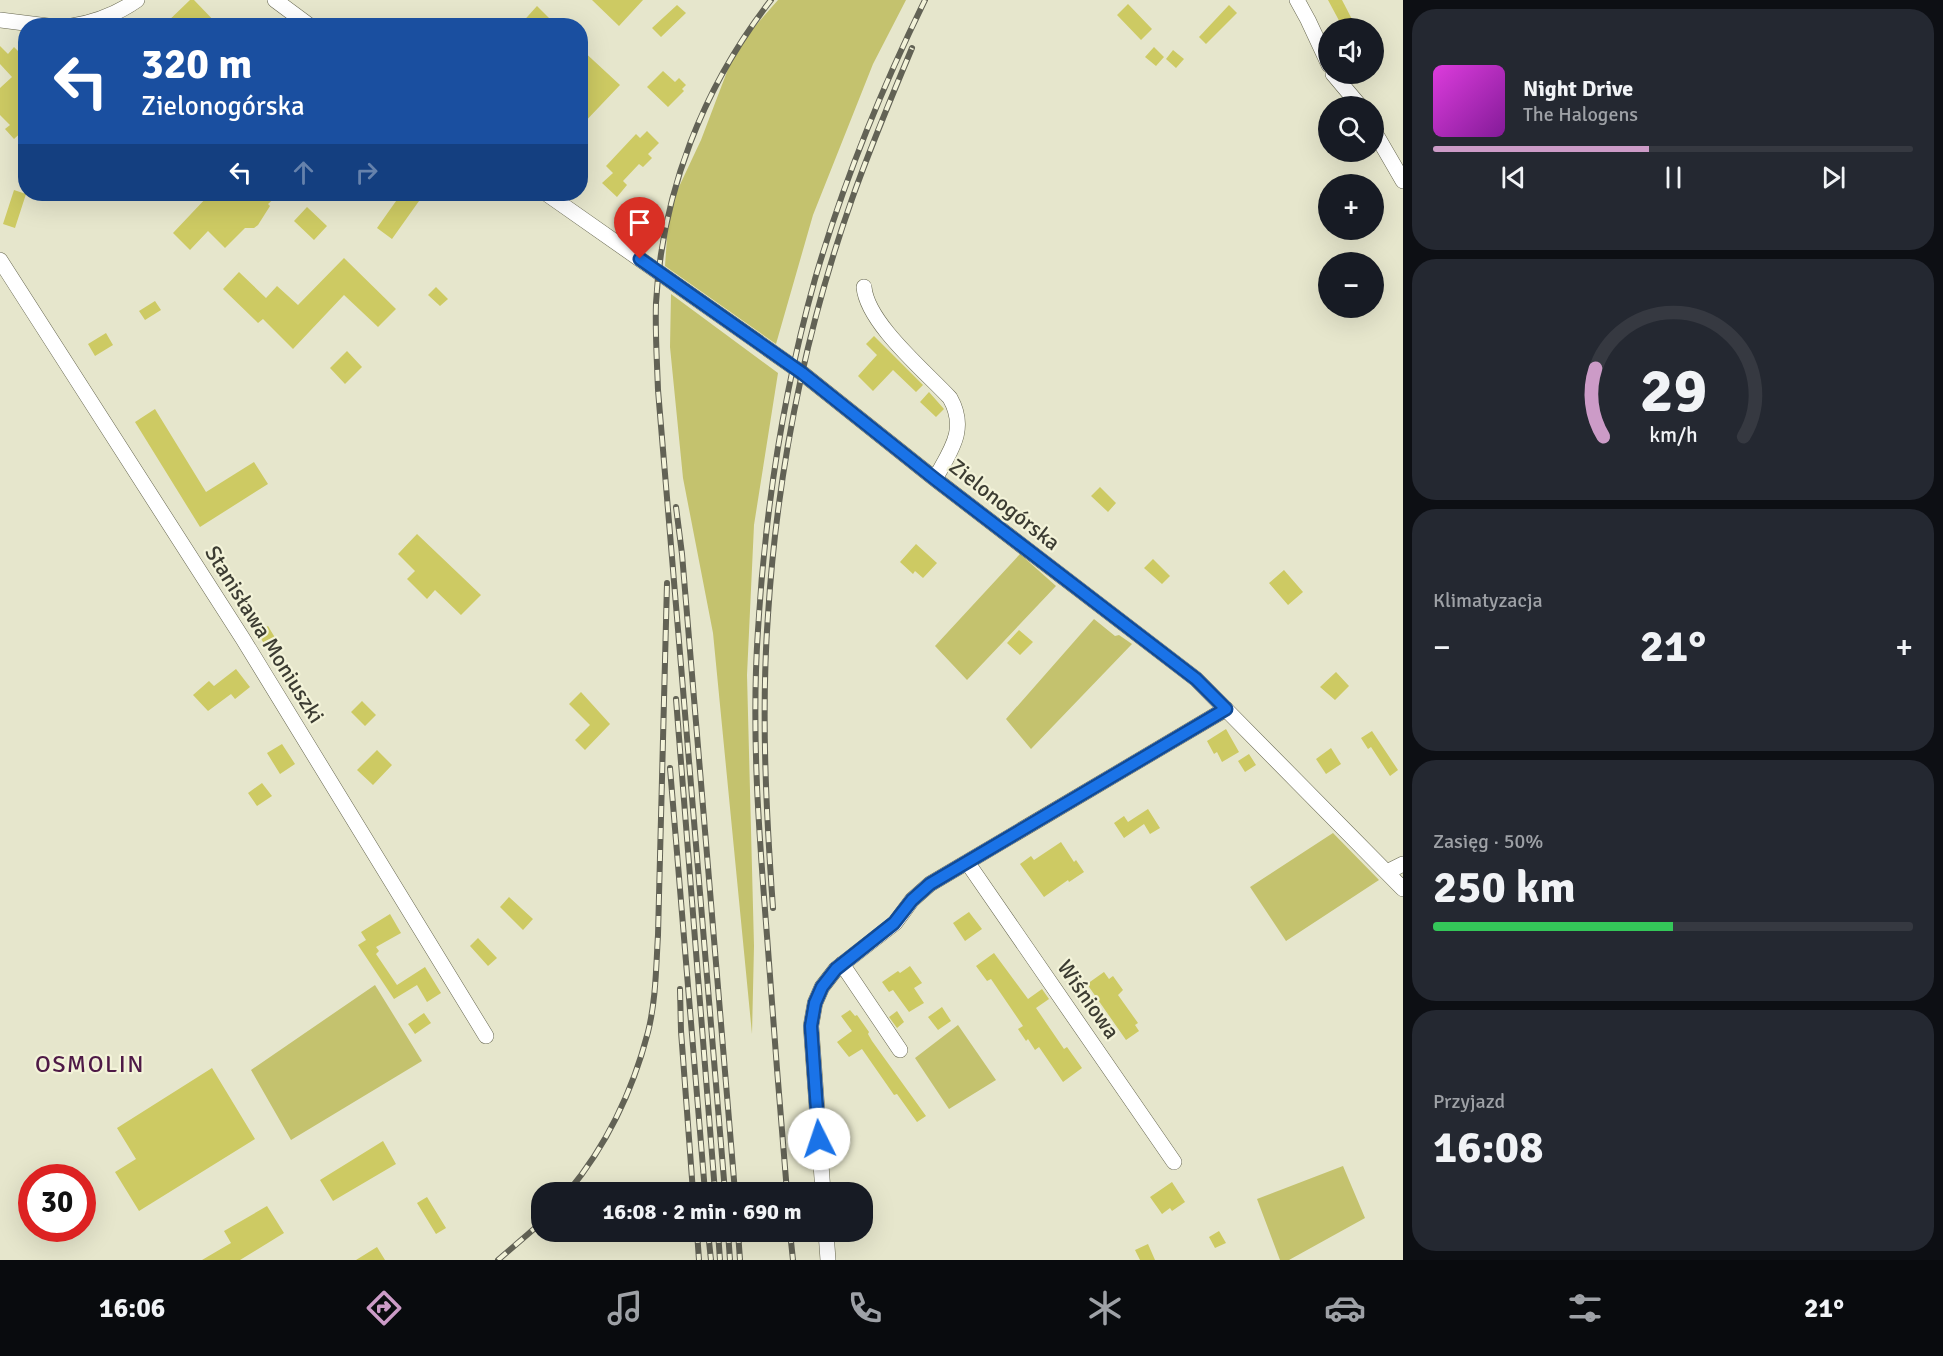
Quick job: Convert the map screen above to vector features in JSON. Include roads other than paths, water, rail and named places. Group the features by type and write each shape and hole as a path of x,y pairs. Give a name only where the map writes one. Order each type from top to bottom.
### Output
{"street":[{"path":"103,18 137,0"},
{"path":"274,0 299,18"},
{"path":"1297,0 1318,41"},
{"path":"0,20 18,22"},
{"path":"1341,84 1352,96"},
{"path":"1384,148 1403,181"},
{"name":"Zielonogórska","path":"557,201 802,373 935,479 1196,679 1403,889"},
{"name":"Stanisława Moniuszki","path":"0,260 243,639 486,1036"},
{"path":"864,287 864,295 871,312 881,326 955,406 959,420 956,440 935,479"},
{"path":"822,1182 811,1026 815,1003 822,987 843,964 894,923 912,900 930,884 1226,709"},
{"name":"Wiśniowa","path":"967,861 1174,1162"},
{"path":"1387,872 1403,864"},
{"path":"843,964 900,1050"},
{"path":"827,1242 828,1260"}],"railway":[{"path":"724,1182 658,390 656,303 667,221 690,143 725,69 771,0"},
{"path":"786,1182 757,783 756,668 765,541 785,409 815,279 864,137 925,0"},
{"path":"773,908 766,798 766,651 772,562 786,456 807,352 835,249 866,161 912,48"},
{"path":"676,507 682,554 734,1182"},
{"path":"576,1182 606,1136 626,1096 642,1054 653,1008 658,935 667,583"},
{"path":"676,699 714,1182"},
{"path":"670,768 704,1182"},
{"path":"680,989 692,1182"},
{"path":"498,1260 531,1232"},
{"path":"698,1242 699,1260"},
{"path":"709,1242 711,1260"},
{"path":"719,1242 720,1260"},
{"path":"729,1242 730,1260"},
{"path":"739,1242 740,1260"},
{"path":"791,1242 793,1260"}],"district":[{"name":"OSMOLIN","path":"90,1064"}]}
